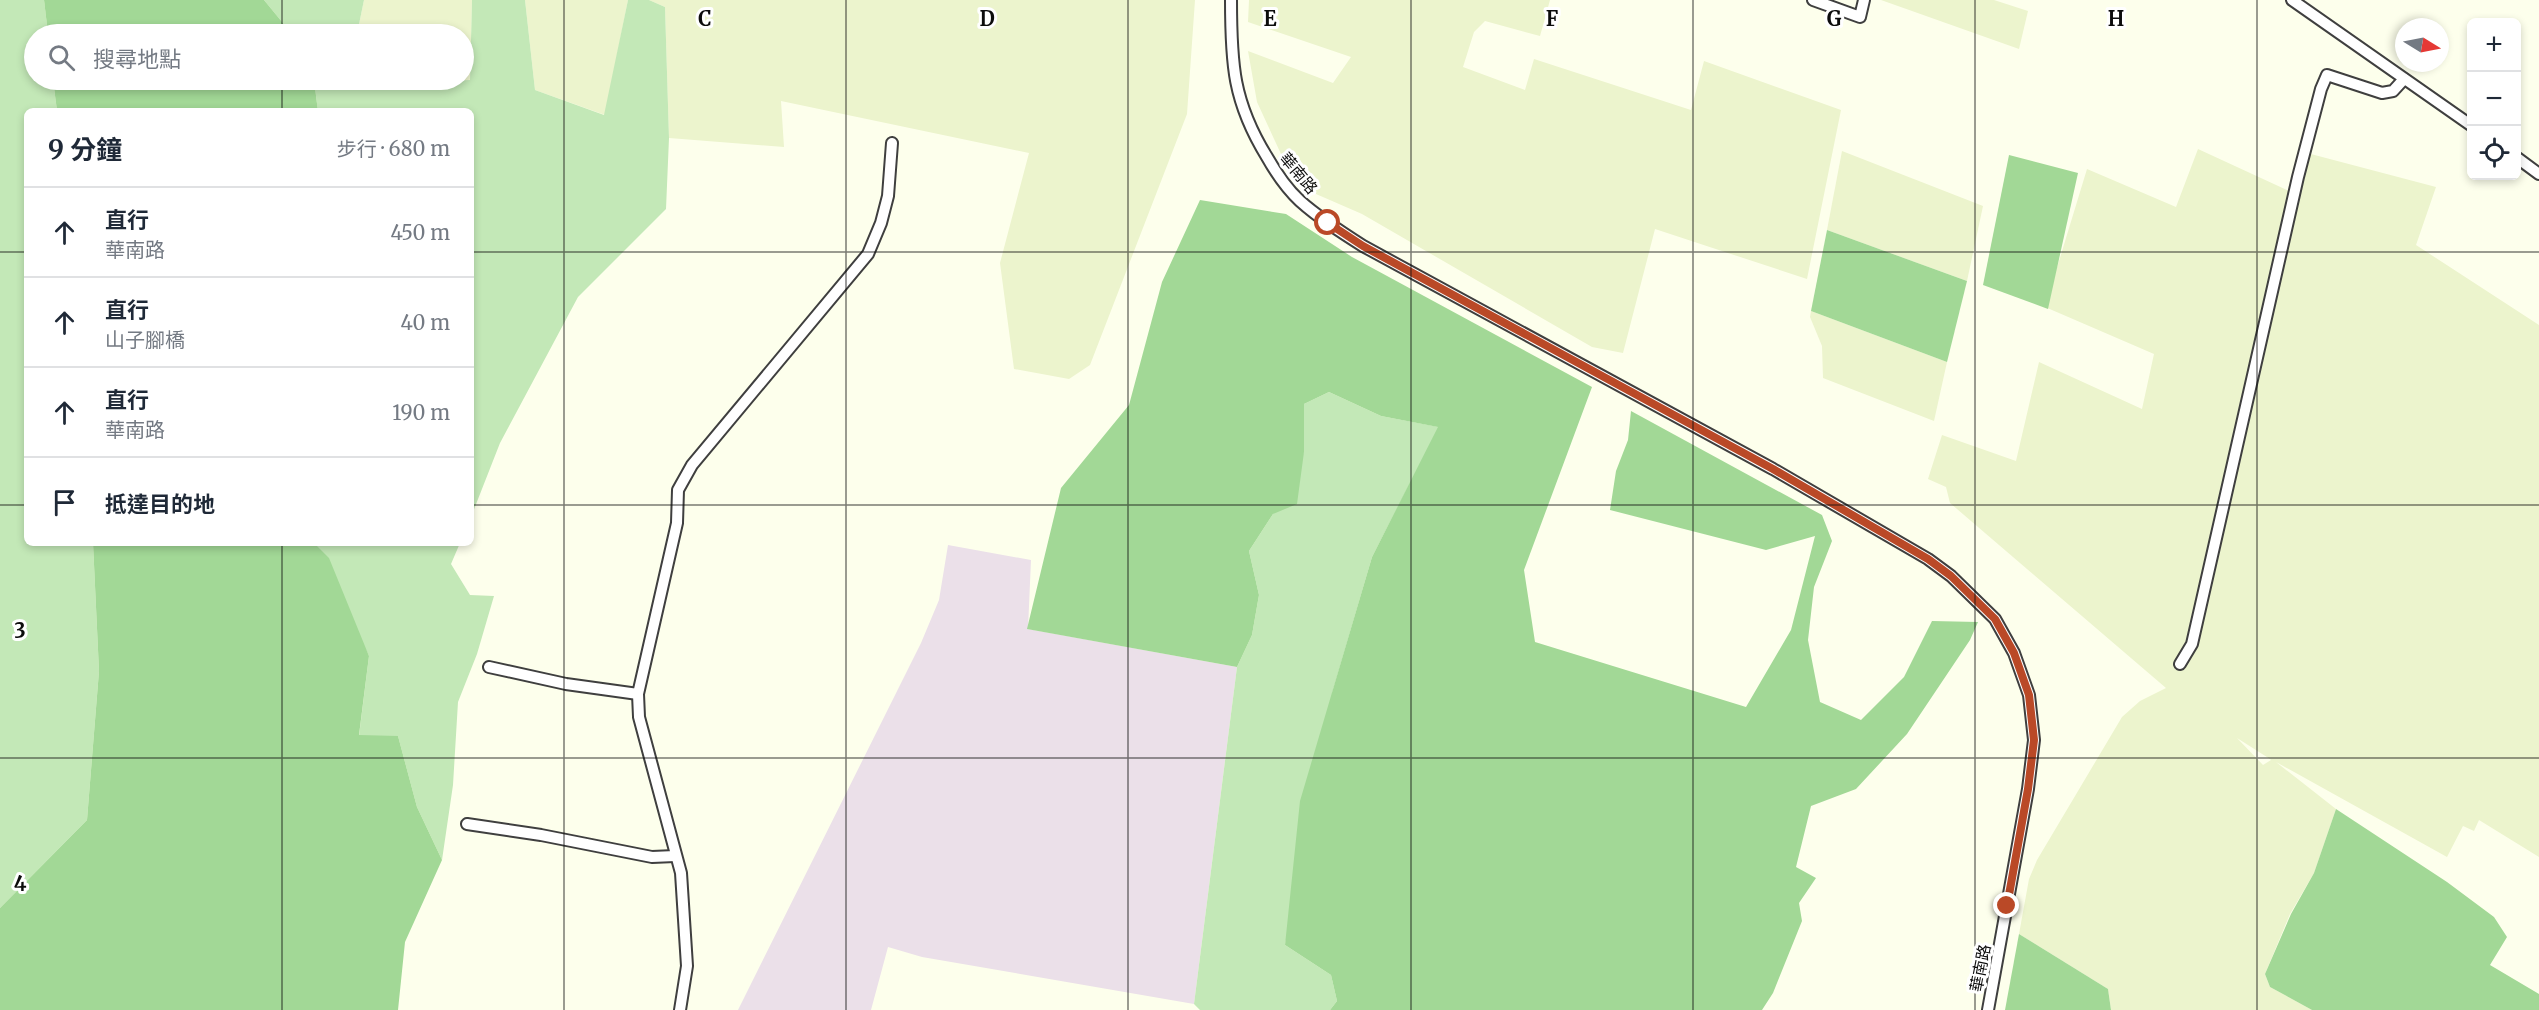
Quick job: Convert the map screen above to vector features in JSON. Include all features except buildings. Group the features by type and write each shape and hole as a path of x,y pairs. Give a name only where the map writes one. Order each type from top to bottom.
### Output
{"street":[{"name":"華南路","path":"1231,0 1231,44 1238,95 1252,133 1275,172 1298,200 1363,246 1773,469 1928,559 1951,576 1995,619 2014,653 2029,695 2034,740 2019,845 1988,1010"},
{"path":"1812,0 1860,17 1864,0"},
{"path":"2292,0 2467,122"},
{"path":"2180,664 2192,644 2298,177 2321,90 2327,75 2382,93 2393,91 2404,78"},
{"path":"680,1010 687,966 681,873 639,717 638,694 677,523 678,490 692,465 868,254 881,223 888,195 892,143"},
{"path":"2521,160 2539,174"},
{"path":"489,667 566,684 638,694"},
{"path":"467,824 541,835 652,857 675,856"}],"shaded area":[{"path":"948,545 1031,560 1028,629 1237,667 1194,1004 922,957 888,947 871,1010 738,1010 921,643 939,600"}],"green space":[{"path":"0,0 44,0 47,24 24,24 24,90 54,90 57,108 24,108 24,546 93,546 99,671 87,820 0,908"},
{"path":"44,0 264,0 284,24 47,24"},
{"path":"264,0 364,0 359,24 284,24"},
{"path":"364,0 472,0 471,24 359,24"},
{"path":"472,0 525,0 535,90 604,115 628,0 649,0 665,7 669,138 666,209 578,297 500,443 474,509 474,108 318,108 315,90 474,90 474,24 471,24"},
{"path":"525,0 628,0 605,115 535,90"},
{"path":"649,0 1195,0 1187,114 1090,365 1069,379 1014,369 1000,263 1029,153 781,101 784,147 669,138 665,7"},
{"path":"1249,0 1550,0 1540,36 1485,21 1474,32 1463,67 1525,90 1534,59 1691,110 1704,61 1841,110 1807,279 1655,229 1623,353 1592,347 1362,214 1316,194 1281,154 1257,102 1248,51 1333,83 1351,57 1248,22"},
{"path":"1881,0 1994,0 2028,11 2019,49"},
{"path":"54,90 315,90 318,108 57,108"},
{"path":"2198,149 2291,192 2307,153 2436,187 2416,245 2539,325 2539,857 2479,820 2474,831 2463,826 2447,857 2276,762 2336,809 2314,873 2290,914 2265,974 2270,987 2312,1010 2111,1010 2108,989 2019,934 2029,879 2037,860 2122,717 2140,701 2166,688 1950,503 1946,487 1928,479 1942,435 2016,461 2039,362 2142,409 2154,354 2045,307 2087,169 2176,207","holes":["2237,738 2271,760 2263,765"]},
{"path":"1842,151 1983,206 1967,281 1827,230"},
{"path":"2009,155 2078,173 2048,309 1983,285"},
{"path":"1200,200 1286,214 1352,257 1592,387 1524,570 1535,642 1746,707 1791,630 1815,536 1766,550 1610,510 1616,471 1628,440 1631,411 1822,515 1832,541 1814,587 1808,640 1820,702 1861,720 1904,677 1932,621 1978,622 1970,640 1907,734 1856,789 1811,806 1796,867 1816,878 1799,903 1802,921 1773,993 1762,1010 1330,1010 1337,1001 1331,975 1285,945 1300,801 1372,557 1438,427 1381,416 1329,392 1304,404 1304,452 1297,504 1273,514 1249,551 1259,595 1252,635 1237,667 1027,629 1061,488 1129,405 1162,282"},
{"path":"1827,230 1967,281 1947,362 1811,311"},
{"path":"1811,311 1947,362 1934,421 1823,378 1822,346 1810,317"},
{"path":"1329,392 1381,416 1439,427 1372,557 1333,690 1285,945 1331,975 1337,1001 1330,1010 1200,1010 1194,1004 1237,667 1252,635 1259,595 1249,551 1273,514 1304,452 1304,404"},
{"path":"93,546 317,546 329,558 369,656 359,735 398,736 417,807 442,860 405,942 398,1010 0,1010 0,908 87,820 99,671"},
{"path":"315,546 459,546 451,564 470,595 494,596 477,654 458,702 453,785 442,860 417,807 398,736 359,736 369,656"},
{"path":"2336,809 2447,882 2494,917 2507,937 2490,965 2539,994 2539,1010 2312,1010 2270,987 2265,974 2291,914 2314,873"},
{"path":"2019,934 2108,989 2111,1010 2005,1010"}],"route":[{"path":"1328,223 1363,246 1773,469 1928,559 1951,576 1995,619 2014,653 2029,695 2034,740 2019,845 2007,906"}]}
